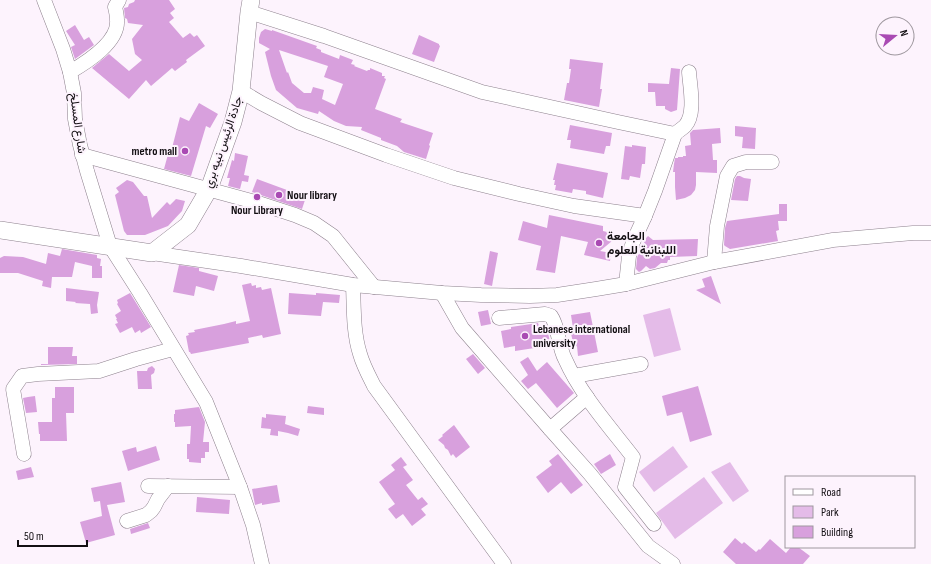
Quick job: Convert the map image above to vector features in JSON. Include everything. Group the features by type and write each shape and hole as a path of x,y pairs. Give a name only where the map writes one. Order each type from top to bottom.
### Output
{"main road":[{"name":"جادة الرئيس نبيه بري","path":"152,253 188,225 209,189 233,122 241,91 250,6"},
{"path":"0,230 152,253"}],"street":[{"name":"شارع المسلخ","path":"44,0 63,49 70,72 74,93 75,119 82,155 110,246 206,402 240,487 253,525 262,564"},
{"path":"70,72 87,62 105,47 112,38 118,21 115,7 119,0"},
{"path":"250,6 324,36 482,92 675,134"},
{"path":"626,284 626,270 633,242 645,216 675,134 686,125 690,117 692,106 689,72"},
{"path":"241,91 300,123 386,155 454,178 574,206 645,216"},
{"path":"82,155 255,202 314,223 333,236 374,287"},
{"path":"714,262 717,226 727,176 733,166 746,162 772,162"},
{"path":"152,253 353,285 482,295 557,295 626,284 714,262 833,240 913,233 931,233"},
{"path":"353,285 356,338 360,354 374,386 504,564"},
{"path":"442,293 462,328 590,474 648,546 673,564"},
{"path":"499,318 545,314 551,316 555,321 564,358 574,376 587,397 633,457 625,487 654,524"},
{"path":"24,454 13,389 22,376 98,371 173,349"},
{"path":"574,376 641,364"},
{"path":"550,429 587,397"},
{"path":"148,486 240,487"},
{"path":"127,521 146,515 151,511 168,486"}],"green space":[{"path":"670,308 681,350 654,357 643,315"},
{"path":"673,446 688,467 654,492 639,472"},
{"path":"730,462 749,491 733,502 711,472"},
{"path":"704,477 723,503 675,539 656,513"}],"building":[{"path":"135,0 169,0 175,9 170,13 174,18 169,22 183,38 190,33 194,37 197,35 205,46 186,60 187,62 175,71 172,68 151,86 146,80 129,99 92,68 109,54 129,71 142,60 135,54 132,39 143,25 128,23 127,19 125,18 124,8 128,7 129,4"},
{"path":"75,25 84,40 89,37 94,45 75,59 71,47 75,45 66,31"},
{"path":"265,29 272,30 317,46 316,48 321,50 321,52 339,59 340,55 353,60 351,64 355,65 354,66 367,71 370,70 370,68 382,73 382,76 385,76 384,78 386,79 375,109 402,119 400,122 433,133 426,159 404,152 397,146 361,130 362,127 346,126 334,121 319,111 318,114 297,108 276,90 265,52 270,49 259,43 261,32","holes":["279,50 328,66 324,77 343,84 335,105 322,99 324,90 313,87 311,93 304,93 292,83"]},
{"path":"419,35 439,44 440,46 434,62 412,54"},
{"path":"570,59 603,63 600,89 602,89 599,107 564,100 567,83 569,83 571,69 569,69"},
{"path":"671,68 680,69 677,110 671,112 665,109 665,106 656,106 655,92 648,92 648,83 669,84"},
{"path":"199,103 218,114 210,128 206,126 191,176 164,169 170,147 172,148 180,117 189,121"},
{"path":"570,125 612,133 610,146 606,146 604,154 570,148 571,140 567,140"},
{"path":"735,126 756,128 755,149 742,148 743,137 735,136"},
{"path":"720,128 721,143 712,144 713,160 717,160 717,173 696,172 695,190 691,195 676,200 675,172 673,172 675,158 686,156 685,146 691,145 690,133 693,130"},
{"path":"632,145 646,147 645,164 642,164 640,178 630,176 629,180 621,179 625,146 632,147"},
{"path":"235,153 248,156 244,175 249,176 248,182 242,181 240,189 228,186 230,178 227,178 232,160 234,161"},
{"path":"557,163 608,173 603,198 586,194 586,191 573,189 572,193 555,190 555,180 553,180"},
{"path":"737,176 751,179 748,201 731,200 735,179"},
{"name":"Nour library","path":"257,179 306,197 302,209 252,192"},
{"path":"127,180 133,182 144,196 147,196 152,218 167,202 170,205 176,199 185,201 182,211 168,226 145,235 127,235 124,231 115,195 119,192 116,188"},
{"path":"779,204 787,204 787,221 778,221 779,230 776,231 778,241 730,249 724,245 727,221 779,214"},
{"name":"الجامعة اللبنانية للعلوم","path":"549,215 603,226 603,231 607,232 612,241 600,251 611,253 610,261 584,255 588,242 561,236 555,273 536,270 541,246 518,240 523,221 547,228"},
{"path":"648,236 653,240 698,239 697,256 670,257 670,260 668,260 667,263 661,263 655,268 650,269 646,266 639,272 636,269 637,258 647,246 643,241"},
{"path":"62,249 97,255 97,258 101,259 100,266 102,266 102,278 92,278 92,266 75,262 72,277 52,277 51,288 42,286 43,281 18,273 0,273 0,258 4,256 23,257 46,264 48,253 60,256"},
{"path":"490,251 498,253 492,286 484,284"},
{"path":"179,265 199,268 199,271 218,276 214,291 196,286 194,296 173,292"},
{"path":"711,276 721,304 696,290 705,287 702,279"},
{"path":"251,283 252,286 256,285 256,288 261,287 262,290 271,288 281,334 263,338 262,335 248,338 249,343 191,354 189,352 186,336 189,335 188,333 195,332 194,330 236,321 236,324 250,321 242,285"},
{"path":"66,288 99,292 97,305 98,313 91,314 90,304 66,301"},
{"path":"130,293 151,327 141,333 140,330 135,333 132,327 120,333 115,324 118,323 115,315 121,311 117,304 117,300"},
{"path":"289,293 340,295 339,303 323,302 321,316 288,314"},
{"path":"488,310 491,324 481,326 478,312"},
{"path":"590,312 598,352 578,356 577,346 574,347 570,329 573,328 571,315"},
{"name":"Lebanese international university","path":"538,323 539,326 546,324 550,342 540,344 541,347 515,351 515,346 504,348 501,331 511,329 511,327"},
{"path":"48,347 73,347 72,356 77,356 77,364 41,365 48,364"},
{"path":"473,354 485,368 478,374 466,359"},
{"path":"528,357 537,371 547,362 574,393 557,408 536,383 528,389 521,381 528,375 520,362"},
{"path":"152,366 155,369 154,373 151,375 152,389 138,389 137,371 147,371 148,368"},
{"path":"698,386 712,435 690,442 682,412 667,416 662,396"},
{"path":"55,387 74,387 74,413 66,413 67,441 40,441 38,422 52,422 52,398 55,398"},
{"path":"35,396 37,412 26,413 23,398"},
{"path":"308,406 324,408 324,415 307,413"},
{"path":"199,407 205,422 203,442 209,442 209,452 205,452 205,458 201,458 201,463 189,462 189,459 187,459 187,444 190,444 191,426 175,427 174,422 175,410"},
{"path":"266,414 286,416 285,424 300,429 298,436 278,431 278,436 270,435 271,429 261,428 262,417 266,418"},
{"path":"454,425 470,447 456,458 453,454 451,456 444,445 438,440"},
{"path":"156,446 160,460 128,471 122,451 136,447 137,452"},
{"path":"558,454 583,485 571,494 561,482 548,493 536,477 552,465 549,461"},
{"path":"610,454 616,465 601,474 594,464"},
{"path":"401,457 407,465 403,467 413,480 406,485 418,500 422,497 428,504 421,509 426,515 412,526 403,514 396,519 388,509 395,504 379,482 395,470 391,465"},
{"path":"31,467 34,477 18,480 16,471"},
{"path":"121,482 125,502 107,505 115,535 86,543 80,522 102,516 100,501 94,502 91,488"},
{"path":"277,485 280,502 255,505 252,489"},
{"path":"197,497 230,500 229,514 196,512"},
{"path":"148,523 150,528 131,534 130,529"},
{"path":"735,538 742,544 744,542 756,552 759,549 760,550 770,539 786,553 790,548 799,548 810,556 803,564 736,564 723,552"}],"place":[{"name":"metro mall","path":"185,151"},
{"name":"Nour library","path":"279,195"},
{"name":"Nour Library","path":"257,197"},
{"name":"الجامعة اللبنانية للعلوم","path":"599,243"},
{"name":"Lebanese international university","path":"525,336"}]}
